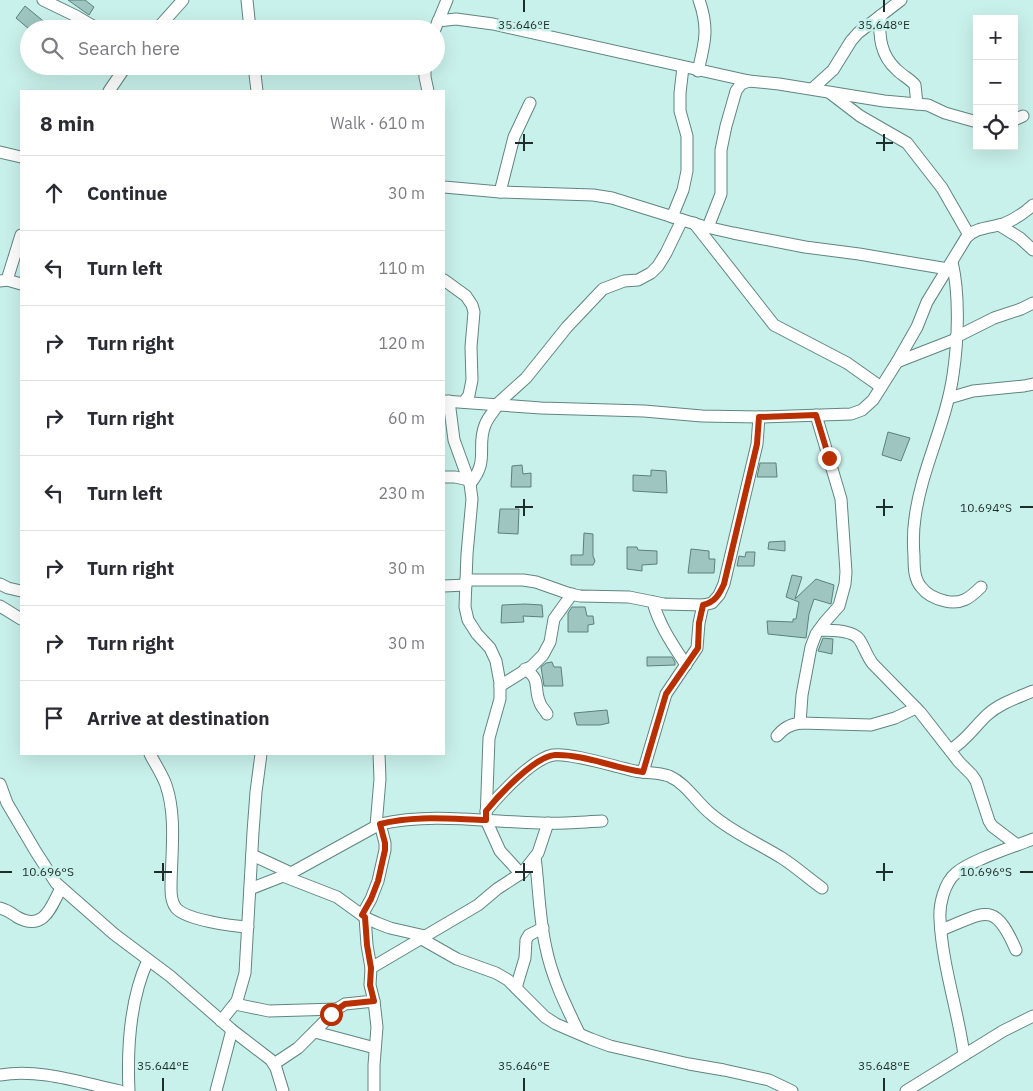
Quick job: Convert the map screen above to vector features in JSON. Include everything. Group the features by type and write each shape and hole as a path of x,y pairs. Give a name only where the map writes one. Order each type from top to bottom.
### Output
{"street":[{"path":"42,0 83,20"},
{"path":"165,20 184,0"},
{"path":"247,0 249,20"},
{"path":"438,20 447,0"},
{"path":"698,71 706,30 705,14 699,0"},
{"path":"812,89 833,70 858,33 901,0"},
{"path":"880,16 880,35 883,51 890,63 915,85 917,104"},
{"path":"445,22 456,19 493,24 749,82 779,84 884,101 928,105 946,113 973,121"},
{"path":"469,482 476,477 480,466 485,424 497,405 526,378 566,328 603,289 624,281 638,280 651,273 666,253 677,219 687,171 687,136 680,111 683,67"},
{"path":"110,90 120,75"},
{"path":"255,75 258,90"},
{"path":"424,75 428,90"},
{"path":"708,227 722,194 721,150 726,126 736,91 742,84 749,82"},
{"path":"828,92 860,116 907,143 942,188 969,235"},
{"path":"500,192 514,137 530,103"},
{"path":"0,152 20,157"},
{"path":"445,187 500,192 593,194 708,227 805,247 950,265"},
{"path":"521,874 500,850 486,816 489,738 500,699 500,686 496,661 490,648 477,634 468,620 465,606 472,515 469,482 454,440 446,404 464,402 609,411 644,411 702,416 759,417 851,414 862,410 874,400 917,327 927,302 973,230 999,225 1016,218 1033,205"},
{"path":"694,223 774,325 847,362 881,387"},
{"path":"999,225 1020,238 1033,250"},
{"path":"20,237 4,280 20,284"},
{"path":"950,265 957,290 954,372 949,398 918,501 913,535 917,580 922,590 948,602 962,602 970,598 981,587"},
{"path":"445,281 466,296 474,312 471,347 472,380 469,395 464,402"},
{"path":"897,362 956,338 994,318 1033,303"},
{"path":"949,398 972,391 1033,384"},
{"path":"800,723 802,695 811,647 819,630 839,606 845,584 846,560 841,499 816,415"},
{"path":"445,586 466,582 523,580 536,582 572,594 629,597 664,604 703,605 712,602 719,595 724,584 757,444 759,417"},
{"path":"445,477 455,477 469,482"},
{"path":"0,584 20,591"},
{"path":"500,686 532,666 547,649 554,619 572,594"},
{"path":"653,602 656,613 686,665"},
{"path":"643,772 666,694 698,648 699,623 703,605"},
{"path":"0,606 20,618"},
{"path":"819,630 843,632 860,640 873,664 916,708 976,781 986,814 992,826 1017,845"},
{"path":"525,670 531,673 536,680 540,704 547,714"},
{"path":"950,750 968,737 974,728 996,707 1033,691"},
{"path":"777,736 789,725 800,723 871,725 895,718 916,708"},
{"path":"150,755 165,784 171,802 171,889 172,899 176,908 189,917 248,927"},
{"path":"222,1020 235,1004 245,973 256,792 262,755"},
{"path":"374,1091 377,1027 370,985 371,968 364,916 378,881 385,850 385,843 378,825 379,755"},
{"path":"486,816 502,792 518,777 542,760 553,755 574,757 667,776 679,782 711,814 739,835 782,858 822,888"},
{"path":"1,790 36,852 61,888 114,934 170,976 274,1064 283,1091"},
{"path":"250,889 287,874 378,825 404,819 486,816 548,823 602,821"},
{"path":"371,968 478,905 497,889 521,874 536,857 548,823"},
{"path":"964,1055 949,986 941,930 942,901 954,874 966,866 1033,839"},
{"path":"252,854 287,874 337,897 364,916 390,928 423,937 457,958 496,973 508,980 545,1017 556,1024 610,1046 769,1080 788,1090"},
{"path":"536,857 538,897 546,950 559,990 579,1034"},
{"path":"0,908 8,910 28,921 42,920 49,912 61,888"},
{"path":"941,930 980,915 990,914 1000,920 1008,931 1016,950"},
{"path":"516,988 525,958 525,944 529,935 543,928"},
{"path":"129,1091 130,1048 135,998 148,960"},
{"path":"274,1064 298,1048 337,1009 345,1004 374,1001"},
{"path":"235,1004 269,1011 337,1009"},
{"path":"906,1091 1003,1030 1033,1016"},
{"path":"216,1091 232,1030"},
{"path":"315,1032 375,1048"},
{"path":"0,1074 42,1074 120,1091"}],"building":[{"path":"68,0 85,0 94,7 89,15"},
{"path":"25,6 42,20 20,21 16,18"},
{"path":"888,432 910,438 901,461 882,455"},
{"path":"760,463 776,463 777,477 757,477"},
{"path":"522,465 523,474 531,473 531,487 511,487 512,466"},
{"path":"651,470 666,471 667,493 633,491 633,475 651,476"},
{"path":"500,509 519,509 518,534 498,533"},
{"path":"584,533 593,534 593,556 595,561 593,565 571,565 571,555 583,555"},
{"path":"785,541 785,551 768,549 769,542"},
{"path":"627,547 637,547 638,550 657,551 657,564 642,565 642,571 627,569"},
{"path":"691,549 709,551 709,559 715,559 714,573 688,573"},
{"path":"746,552 755,552 754,566 737,566 739,556 745,557"},
{"path":"792,575 802,577 795,599 816,579 834,585 831,604 814,599 809,614 806,638 768,634 767,621 793,622 793,619 796,619 799,602 786,597"},
{"path":"502,605 542,605 543,617 523,616 524,622 501,623"},
{"path":"572,607 585,607 587,616 593,616 594,624 588,625 588,632 568,632 568,613"},
{"path":"823,638 833,639 832,654 818,651"},
{"path":"647,657 672,657 675,665 647,666"},
{"path":"552,662 554,667 561,667 563,686 544,686 541,667 546,663"},
{"path":"607,710 609,723 577,725 574,713"}],"route":[{"path":"331,1014 345,1004 374,1001 370,985 371,968 365,930 365,917 362,915 378,881 385,850 380,824 404,819 486,820 486,811 502,792 518,777 542,760 553,755 574,757 643,772 666,694 698,648 699,623 703,605 712,602 719,595 724,584 731,551 739,528 757,444 759,417 816,415 829,458"}]}
